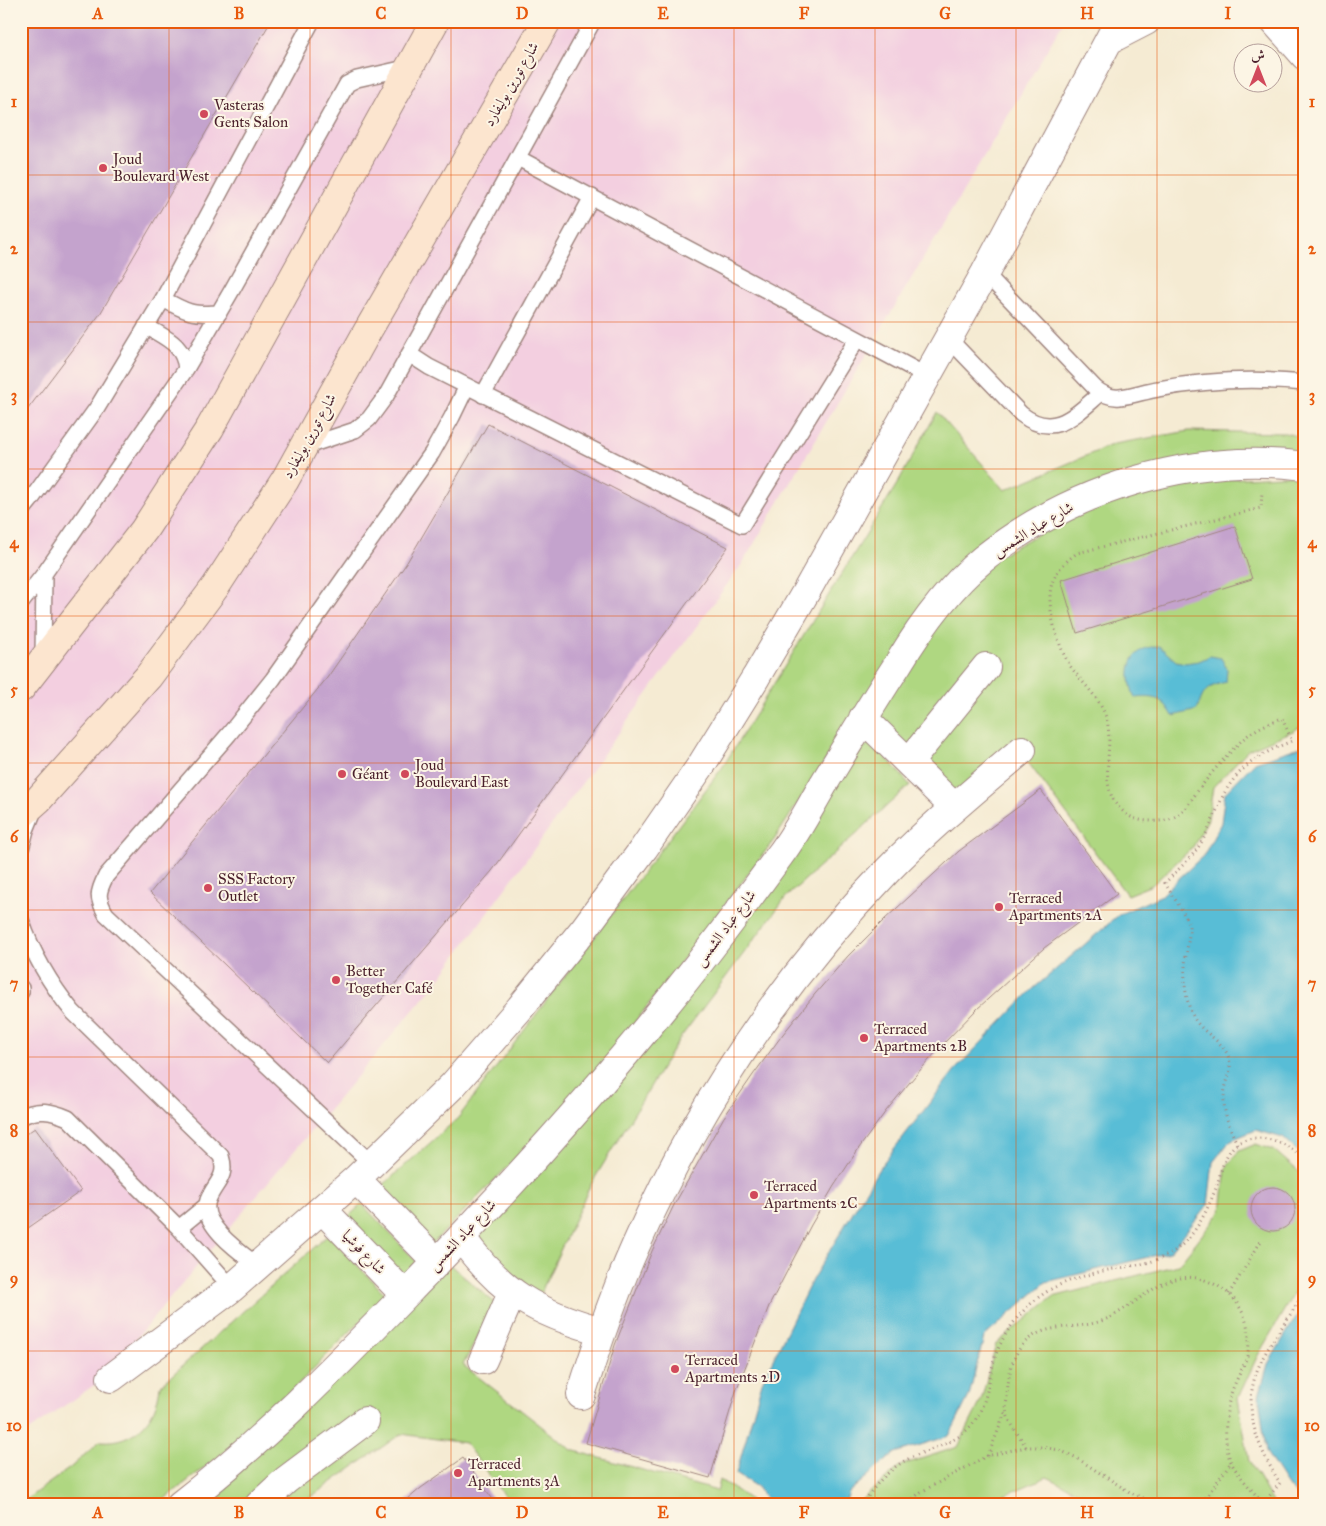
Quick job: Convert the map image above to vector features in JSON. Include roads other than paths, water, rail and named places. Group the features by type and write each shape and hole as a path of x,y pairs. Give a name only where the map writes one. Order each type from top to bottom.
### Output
{"main road":[{"path":"21,688 144,530 210,428 435,21"},
{"name":"شارع تورين بوليفارد","path":"30,807 148,678 216,586 285,480 367,332 547,21"}],"street":[{"path":"111,1378 232,1288 364,1172 453,1085 520,1008 584,929 644,848 702,764 756,678 985,273 1115,30 1146,21"},
{"path":"1274,21 1305,56"},
{"name":"شارع عباد الشمس","path":"180,1505 257,1441 308,1393 461,1237 598,1086 720,936 786,847 863,718 910,644 942,600 980,562 1012,538 1047,517 1084,499 1118,486 1190,468 1227,464 1265,463 1305,466"},
{"path":"909,762 986,667"},
{"path":"863,718 954,807"},
{"path":"581,1395 602,1331 635,1246 675,1164 720,1085 766,1016 827,937 888,870 954,807 1022,750"},
{"path":"364,1172 437,1262"},
{"name":"شارع فوشيا","path":"322,1209 405,1295"},
{"path":"461,1237 475,1258 512,1293 538,1309 567,1321 602,1331"},
{"path":"483,1360 512,1293"},
{"path":"259,1505 286,1480 365,1421"}],"lane":[{"path":"21,512 96,408 163,298 312,21"},
{"path":"303,448 355,430 369,419 386,396 593,21"},
{"path":"21,603 44,574 186,369 347,84 357,79 410,67"},
{"path":"518,158 927,376"},
{"path":"484,395 592,197"},
{"path":"985,273 1100,393 1118,397 1207,382 1256,380 1305,383"},
{"path":"163,298 184,311 194,314 219,313"},
{"path":"146,326 179,347 185,359 186,369"},
{"path":"948,338 1020,414 1030,421 1042,425 1054,425 1066,421 1100,393"},
{"path":"409,354 429,367 742,526 857,339"},
{"path":"364,1172 106,914 100,902 100,887 106,876 229,734 278,672 432,453 467,386"},
{"path":"43,661 44,574"},
{"path":"21,849 30,807"},
{"path":"21,920 29,944 43,970 57,993 73,1012 221,1156 224,1165 223,1173 208,1200 209,1215 222,1237 257,1266"},
{"path":"21,1117 34,1112 46,1111 68,1118 179,1228 232,1288"},
{"path":"179,1228 207,1205"}],"water":[{"path":"1159,646 1176,661 1185,663 1199,661 1210,656 1221,658 1227,669 1226,682 1207,690 1197,710 1173,716 1166,705 1158,699 1148,697 1135,698 1130,677 1132,663 1140,652 1147,648"},
{"path":"1300,747 1305,749 1305,1158 1283,1138 1256,1130 1231,1140 1213,1162 1208,1205 1169,1252 1046,1282 984,1337 969,1396 949,1436 895,1453 850,1491 844,1505 770,1505 757,1487 736,1474 762,1382 812,1280 880,1167 955,1070 1033,989 1120,914 1160,896 1204,855 1221,823 1225,793 1255,762"},
{"path":"1305,1302 1305,1502 1290,1489 1266,1452 1259,1396 1268,1364"}],"place":[{"name":"Vasteras Gents Salon","path":"204,114"},
{"name":"Joud Boulevard West","path":"103,168"},
{"name":"Géant","path":"342,774"},
{"name":"Joud Boulevard East","path":"405,774"},
{"name":"SSS Factory Outlet","path":"208,888"},
{"name":"Terraced Apartments 2A","path":"999,907"},
{"name":"Better Together Café","path":"336,980"},
{"name":"Terraced Apartments 2B","path":"864,1038"},
{"name":"Terraced Apartments 2C","path":"754,1195"},
{"name":"Terraced Apartments 2D","path":"675,1369"},
{"name":"Terraced Apartments 3A","path":"458,1473"}]}
